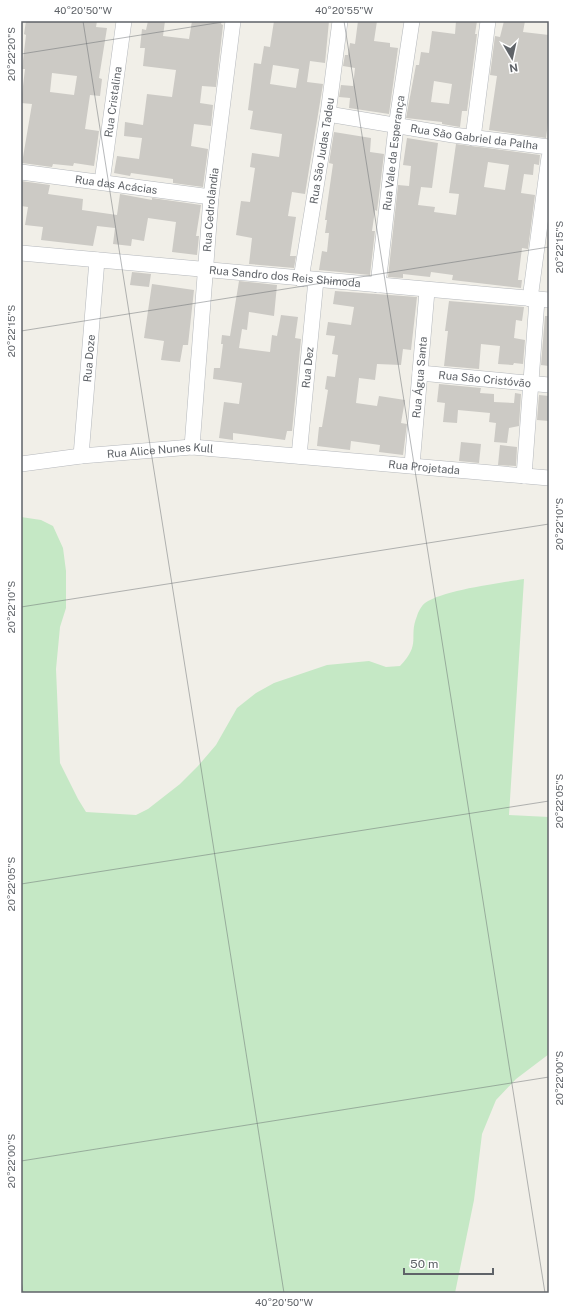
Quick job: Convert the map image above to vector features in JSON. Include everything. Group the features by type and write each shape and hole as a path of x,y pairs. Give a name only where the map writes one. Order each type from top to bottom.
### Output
{"street":[{"name":"Rua Cristalina","path":"102,182 124,21"},
{"name":"Rua Cedrolândia","path":"192,447 211,197 234,21"},
{"name":"Rua São Judas Tadeu","path":"308,279 340,21"},
{"name":"Rua Vale da Esperança","path":"378,285 396,127 412,21"},
{"path":"473,138 488,21"},
{"name":"Rua São Gabriel da Palha","path":"328,114 396,127 549,147"},
{"path":"524,476 539,300 549,157"},
{"name":"Rua das Acácias","path":"21,172 211,197"},
{"name":"Rua Sandro dos Reis Shimoda","path":"21,253 539,300"},
{"name":"Rua Doze","path":"81,456 97,260"},
{"name":"Rua Dez","path":"299,456 308,279"},
{"name":"Rua Água Santa","path":"412,465 427,290"},
{"name":"Rua São Cristóvão","path":"420,373 549,386"},
{"name":"Rua Alice Nunes Kull","path":"21,464 81,456 192,447 299,456"},
{"name":"Rua Projetada","path":"299,456 549,478"}],"green space":[{"path":"21,517 41,520 53,526 63,548 66,571 66,608 60,627 56,669 60,763 86,812 136,815 148,809 180,784 198,766 216,745 237,708 256,693 274,683 327,665 369,661 386,667 400,666 411,652 415,624 419,611 425,603 433,598 445,594 524,579 509,815 549,817 549,1054 516,1079 496,1100 482,1134 474,1200 455,1293 21,1293"}],"building":[{"path":"26,21 97,21 96,27 107,28 99,78 102,79 100,96 90,95 85,129 99,131 94,166 74,163 73,166 53,164 52,167 22,163 32,104 21,103 25,69 22,69 26,35 24,34","holes":["52,73 77,76 74,95 50,92"]},
{"path":"148,21 165,21 163,36 189,39 192,21 222,21 221,24 223,25 216,87 202,86 200,103 213,105 211,126 194,124 191,146 208,149 203,187 173,183 173,179 131,173 130,176 114,173 117,156 139,159 142,138 124,136 125,122 143,125 147,94 172,97 176,70 143,66 145,48 140,48 142,29 146,30"},
{"path":"274,21 329,21 325,63 310,61 307,82 323,84 305,194 292,192 288,216 296,217 290,256 296,256 294,268 249,264 252,238 236,235 241,201 250,202 255,168 250,167 252,153 279,157 282,134 250,129 253,111 248,110 254,63 261,64 264,46 270,47","holes":["273,65 299,69 296,88 270,84"]},
{"path":"358,21 377,21 374,41 390,43 390,47 398,48 389,114 349,108 350,98 339,97 341,85 353,86 355,68 343,66 345,55 348,55 350,43 355,44"},
{"path":"456,21 477,21 475,34 477,34 467,111 462,111 460,127 442,124 442,122 406,118 416,65 419,65 421,52 429,53 432,31 455,34","holes":["434,81 452,84 449,104 431,102"]},
{"path":"504,21 525,21 523,32 549,35 549,115 546,138 489,130 497,76 490,75 495,36 500,37"},
{"path":"334,132 371,138 370,152 384,154 377,211 375,210 372,231 375,231 370,275 319,270 322,251 327,252 329,233 325,233 327,220 325,220 333,164 329,163"},
{"path":"407,138 438,143 432,188 421,187 418,205 435,207 434,212 456,215 459,194 449,193 456,144 540,155 539,165 534,164 533,175 524,174 521,193 535,195 528,249 522,248 518,280 522,280 521,288 452,280 453,275 431,272 430,277 403,274 403,278 388,277 398,185 409,186 411,166 403,165","holes":["488,162 509,165 505,190 484,187"]},
{"path":"21,181 50,185 48,194 83,199 82,210 117,215 120,194 152,200 152,198 201,205 196,236 199,236 197,255 172,252 176,222 148,218 144,241 132,239 131,246 113,244 115,228 97,226 93,246 41,240 43,227 25,225 28,207 21,206"},
{"path":"132,272 151,274 149,287 130,285"},
{"path":"239,281 277,285 274,316 249,312 247,330 242,329 239,348 270,352 272,335 277,336 281,315 298,317 295,338 301,339 292,431 287,431 285,440 233,433 233,440 219,438 224,402 239,404 242,383 213,379 214,368 220,368 223,344 221,344 222,335 230,336"},
{"path":"152,284 194,290 188,345 183,345 180,362 161,360 164,341 144,338"},
{"path":"335,291 417,297 411,350 403,349 401,365 377,364 375,380 359,378 356,403 377,406 379,396 405,400 401,423 407,424 403,455 379,452 380,445 351,441 350,450 317,446 319,427 322,427 328,390 325,389 327,376 335,377 338,355 332,354 335,336 326,335 328,322 351,325 354,307 333,304"},
{"path":"449,301 524,307 522,321 516,320 514,338 525,340 523,364 498,364 500,346 481,344 479,369 444,366 448,331 445,331"},
{"path":"545,316 549,316 549,366 541,365"},
{"path":"439,384 481,388 480,393 494,394 494,402 514,403 515,393 521,394 519,426 509,428 507,443 494,442 496,423 489,422 490,413 458,410 457,423 443,422 445,403 437,402"},
{"path":"539,395 549,396 549,421 537,420"},
{"path":"461,442 481,444 479,463 459,461"},
{"path":"500,445 517,447 516,466 498,465"}]}
